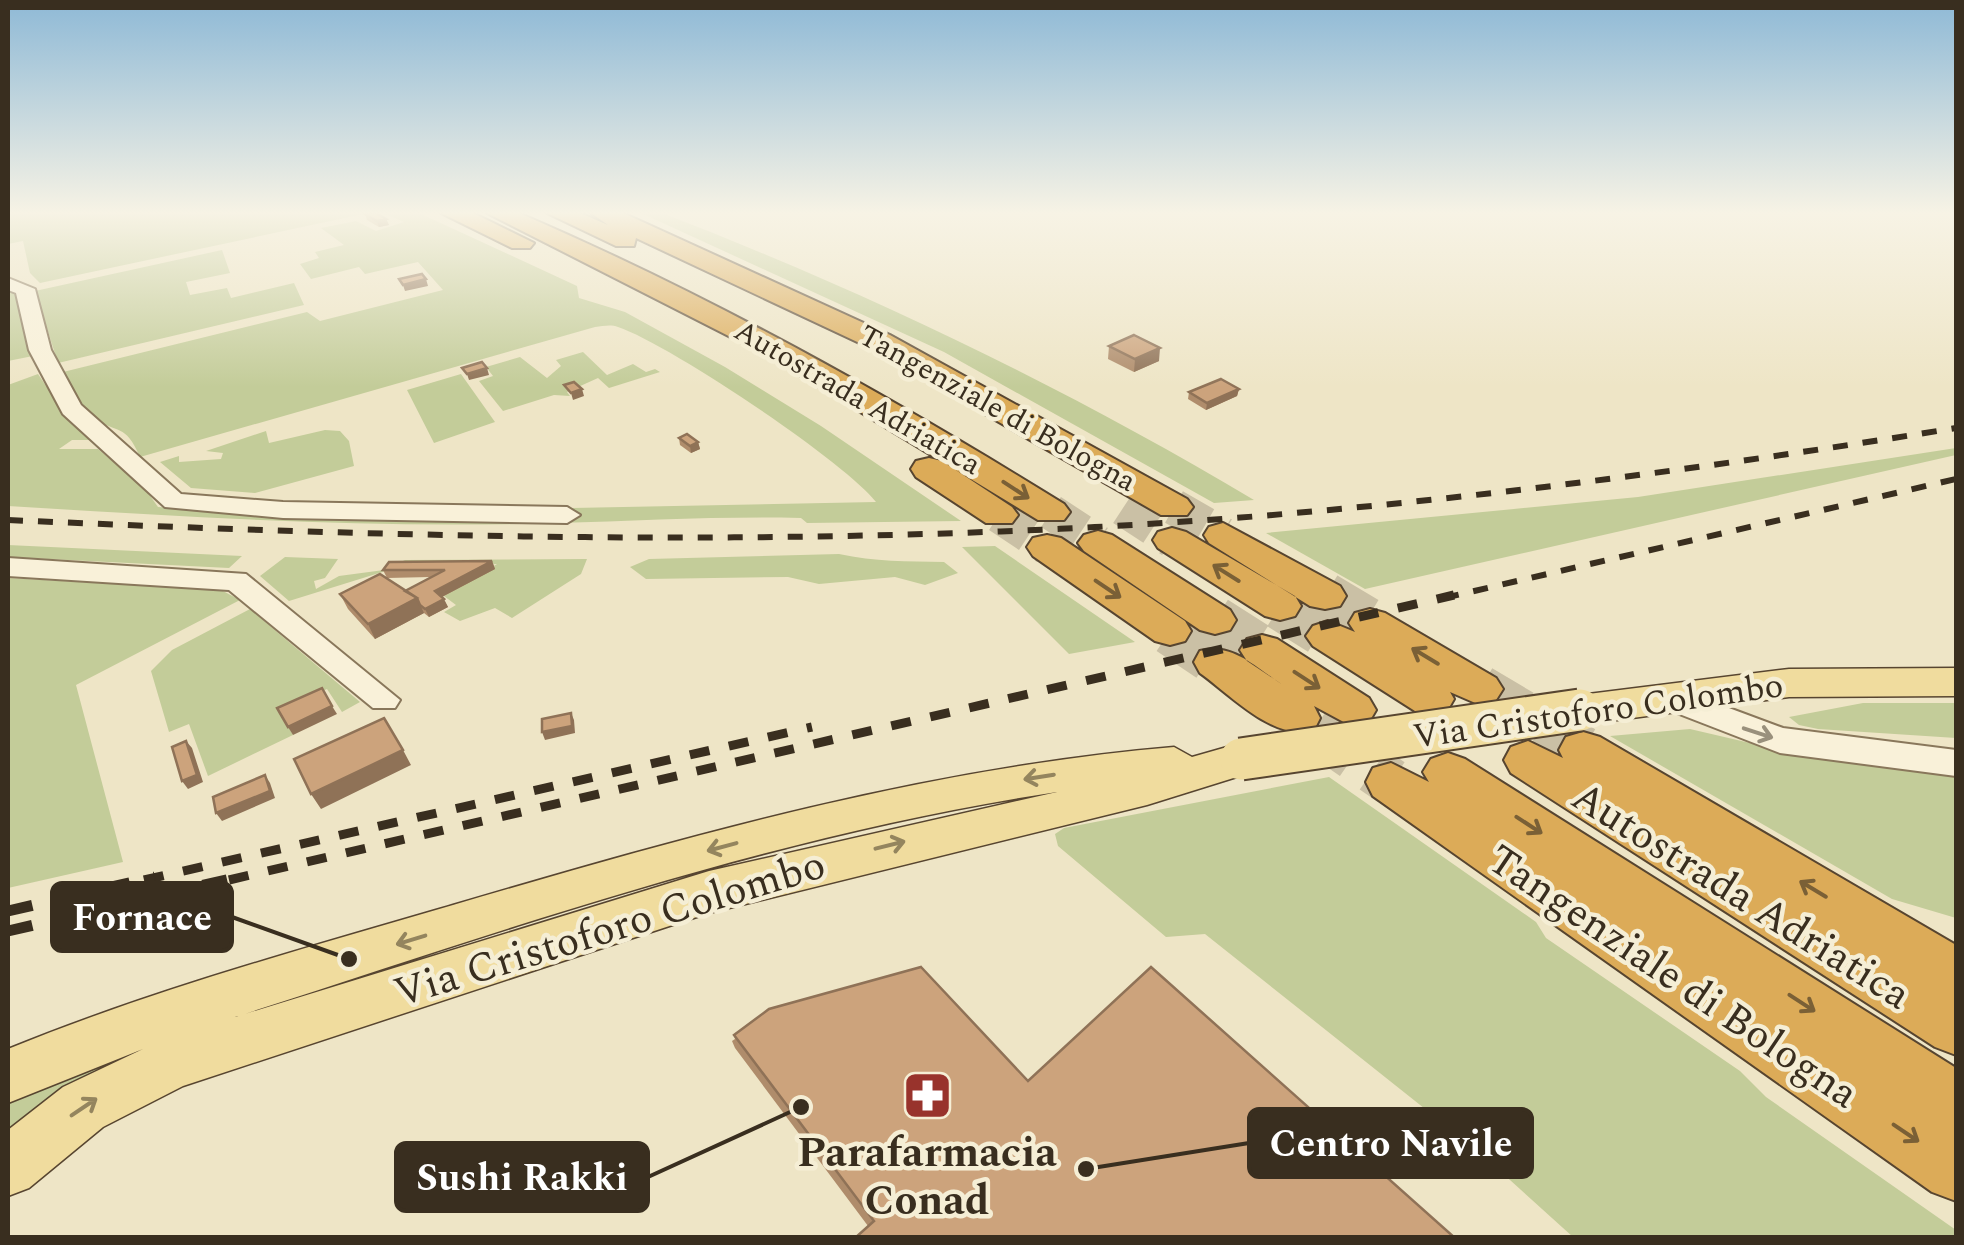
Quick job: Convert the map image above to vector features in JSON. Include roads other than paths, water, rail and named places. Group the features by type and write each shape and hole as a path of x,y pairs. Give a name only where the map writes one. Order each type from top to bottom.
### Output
{"highway":[{"path":"580,271 711,338 855,422 998,515"},
{"name":"Autostrada Adriatica","path":"619,271 756,337 884,408 1049,530 1170,631"},
{"name":"Autostrada Adriatica","path":"690,271 850,350 1123,508"},
{"name":"Tangenziale di Bologna","path":"728,271 879,341 1173,523 1280,606"},
{"path":"1222,535 1341,618 1431,699"},
{"path":"1098,543 1215,641 1297,718"},
{"path":"1341,618 1480,690"},
{"path":"1262,650 1353,710"},
{"path":"1581,730 1956,975"},
{"name":"Autostrada Adriatica","path":"1528,760 1956,1027"},
{"name":"Autostrada Adriatica","path":"1448,772 1956,1104"},
{"name":"Tangenziale di Bologna","path":"1391,782 1956,1168"}],"main road":[{"name":"Via Cristoforo Colombo","path":"8,1076 111,1034 250,990 775,834 1037,777 1581,730 1667,697 1790,683 1956,682"},
{"name":"Via Cristoforo Colombo","path":"8,1168 83,1107 171,1063 710,892 1147,788 1241,759"}],"street":[{"path":"8,284 25,290 40,350 72,409 174,501 208,506 567,515"},
{"path":"8,567 236,581 384,700"},
{"path":"1667,697 1780,740 1956,763"}],"tunnel":[{"path":"1174,507 1223,535"},
{"path":"1123,508 1172,540"},
{"path":"1051,512 1098,543"},
{"path":"999,515 1047,547"},
{"path":"1325,596 1370,623"},
{"path":"1280,606 1328,636"},
{"path":"1215,620 1262,650"},
{"path":"1170,631 1216,662"},
{"path":"1480,689 1583,750"},
{"path":"1314,729 1391,782"}],"railway":[{"path":"8,520 314,532 622,537 929,534 1082,528 1235,518 1506,491 1686,469 1956,428"},
{"path":"1444,598 1956,479"},
{"path":"229,880 1454,595"},
{"path":"144,880 812,727"},
{"path":"8,911 155,877"},
{"path":"8,931 239,877"}],"place":[{"name":"Fornace","path":"349,959"},
{"name":"Parafarmacia Conad","path":"927,1095"},
{"name":"Sushi Rakki","path":"801,1107"},
{"name":"Centro Navile","path":"1086,1169"}]}
